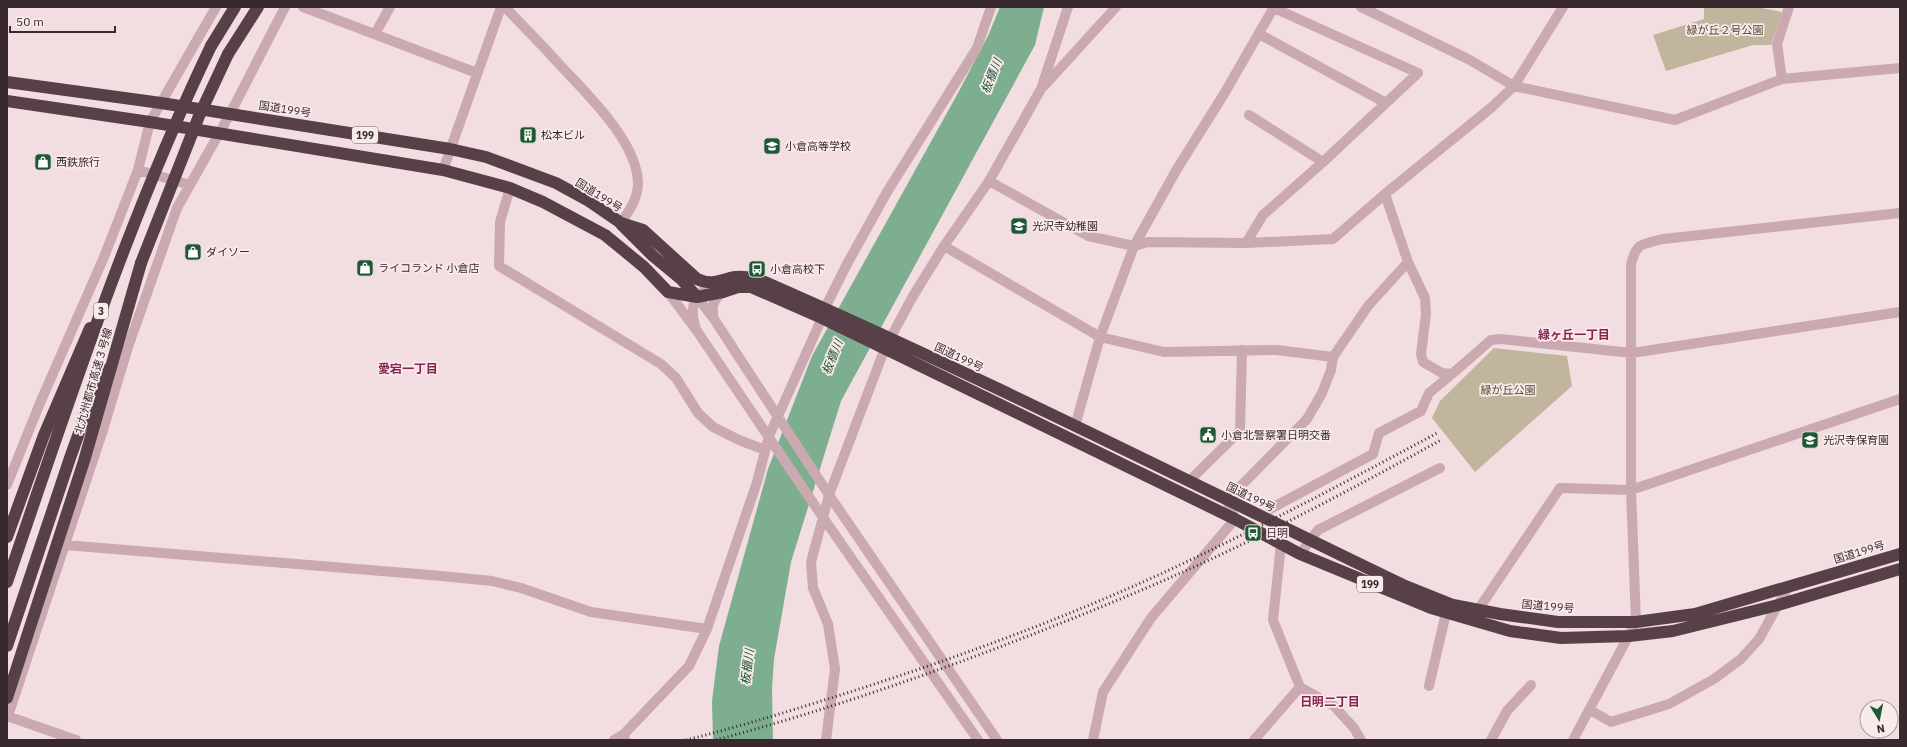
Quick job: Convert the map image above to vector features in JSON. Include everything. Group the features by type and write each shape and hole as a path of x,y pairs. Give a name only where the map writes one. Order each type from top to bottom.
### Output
{"highway":[{"path":"211,46 231,7"},
{"path":"211,46 235,7"},
{"path":"228,54 254,7"},
{"path":"228,54 258,7"},
{"name":"北九州都市高速３号線","path":"7,582 121,254 178,114 211,46"},
{"name":"北九州都市高速３号線","path":"7,698 84,460 141,263 199,116 228,54"},
{"name":"国道199号","path":"7,82 161,103 450,149 486,157 556,183 589,201 621,223 643,230 697,280 720,288"},
{"name":"199","path":"7,101 150,122 443,170 510,188 543,202 605,235 644,267 668,292"},
{"path":"621,223 653,256 682,280 697,297"},
{"name":"3","path":"7,537 44,436 121,254"},
{"name":"3","path":"7,646 70,458 141,263"},
{"name":"国道199号","path":"668,292 697,297 720,288 751,287 827,315 884,342 1235,518 1300,554 1392,594 1446,614 1510,631 1562,638 1629,636 1673,631 1778,605 1900,569"},
{"name":"国道199号","path":"884,342 1075,426 1310,541 1403,585 1453,605 1558,622 1636,622 1695,614 1900,554"}],"street":[{"path":"7,485 40,403 104,257 138,170 150,122 216,7"},
{"path":"71,739 7,716 65,545 140,313 177,208 230,114 285,7"},
{"path":"303,7 477,73"},
{"path":"375,34 390,7"},
{"path":"443,170 501,7"},
{"path":"505,7 594,101 611,121 623,141 630,156 638,183 637,194 633,205 621,223"},
{"path":"614,740 625,737 689,666 707,629 757,482 765,450 772,439 827,315 847,264 887,192 977,48 991,7"},
{"path":"1042,89 1068,7"},
{"path":"826,740 835,669 828,624 812,588 811,562 822,516 884,342 944,246 989,181 1042,89 1116,7"},
{"path":"1360,7 1468,59 1514,86 1675,120 1782,79 1900,68"},
{"path":"989,181 1088,236 1134,246 1148,242 1246,243 1333,239 1385,194 1492,107 1514,86 1563,7"},
{"path":"1782,79 1777,44 1790,7"},
{"path":"1075,426 1100,337 1134,246 1177,169 1274,8 1418,73 1323,162 1263,215 1246,243"},
{"path":"1259,34 1386,103"},
{"path":"1249,115 1323,162"},
{"path":"138,170 190,185"},
{"path":"510,188 500,222 499,266 661,364 676,378 698,413 713,427 739,440 765,450"},
{"path":"1385,194 1408,262 1425,298 1426,314 1421,354 1423,362 1442,373 1452,374"},
{"path":"1573,740 1636,622 1631,490 1631,265 1634,252 1644,244 1664,239 1900,213"},
{"path":"944,246 1100,337 1164,352 1277,350 1333,357"},
{"path":"1093,740 1103,692 1151,618 1235,518 1227,500 1307,419 1322,393 1331,370 1333,357 1368,306 1408,262"},
{"path":"714,319 712,309 713,303 720,288"},
{"path":"668,292 772,439 822,516 978,740"},
{"path":"697,297 693,307 693,317 697,331"},
{"path":"697,297 714,319 822,485 997,740"},
{"path":"1270,509 1373,454 1380,433 1421,411 1429,393 1491,340 1500,339 1632,353 1900,312"},
{"path":"1189,481 1240,431 1242,350"},
{"path":"1478,610 1560,488 1631,490 1900,399"},
{"path":"1300,554 1318,530 1440,468"},
{"path":"1281,544 1273,620 1300,687 1334,706 1354,728 1361,740"},
{"path":"65,545 492,581 521,588 591,612 707,629"},
{"path":"1590,710 1611,722 1669,704 1714,679 1741,659 1759,639 1788,587"},
{"path":"1429,686 1446,614"},
{"path":"1491,740 1508,710 1531,685"},
{"path":"1254,740 1300,687"}],"green space":[{"name":"緑が丘２号公園","path":"1756,7 1782,12 1771,45 1753,45 1666,71 1653,35 1704,19 1704,8"},
{"name":"緑が丘公園","path":"1494,348 1567,356 1572,386 1475,472 1432,418 1440,401"}],"water":[{"name":"板櫃川","path":"1000,7 1044,7 1035,45 841,401 791,562 774,659 772,688 773,740 713,740 712,701 719,646 768,469 812,356 958,93 988,36"}],"railway":[{"path":"686,740 759,720 874,684 1001,640 1085,607 1167,571 1235,538 1437,433"},
{"path":"716,740 794,718 909,680 1113,602 1201,564 1259,536 1441,440"}],"place":[{"name":"松本ビル","path":"528,135"},
{"name":"小倉高等学校","path":"772,146"},
{"name":"西鉄旅行","path":"43,162"},
{"name":"光沢寺幼稚園","path":"1019,226"},
{"name":"ダイソー","path":"193,252"},
{"name":"ライコランド 小倉店","path":"365,268"},
{"name":"小倉高校下","path":"757,269"},
{"name":"小倉北警察署日明交番","path":"1208,435"},
{"name":"光沢寺保育園","path":"1810,440"},
{"name":"日明","path":"1253,533"}],"district":[{"name":"緑ヶ丘一丁目","path":"1574,334"},
{"name":"愛宕一丁目","path":"408,368"},
{"name":"日明二丁目","path":"1330,701"}]}
